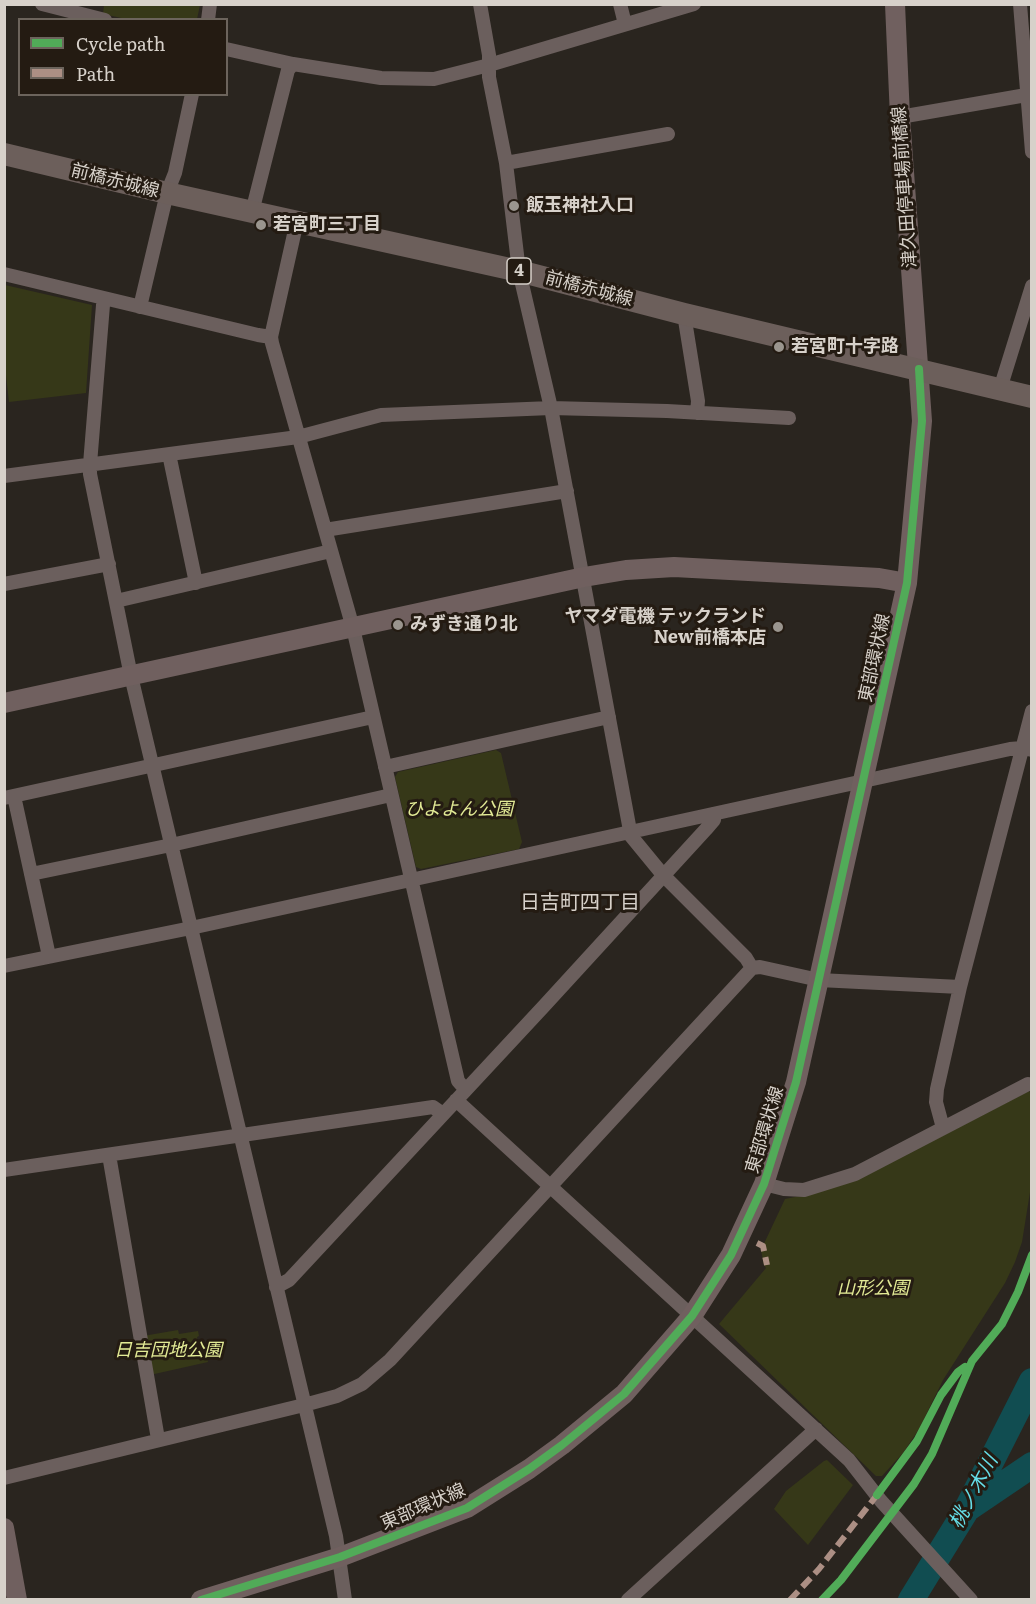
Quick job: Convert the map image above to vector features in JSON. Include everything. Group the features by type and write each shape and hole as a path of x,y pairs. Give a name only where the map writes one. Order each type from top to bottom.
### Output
{"main road":[{"name":"前橋赤城線","path":"4,154 167,193 519,270 684,314 1032,397"}],"street":[{"path":"42,4 97,18"},
{"path":"480,4 489,77 506,163 519,270 551,408 630,831 633,841 663,875 746,958 752,968"},
{"path":"620,4 625,24"},
{"path":"228,49 293,64 381,78 422,80 446,77 489,65 694,4"},
{"name":"津久田停車場前橋線","path":"895,4 900,117 919,369"},
{"path":"1020,4 1032,152"},
{"path":"252,212 288,70 293,64"},
{"path":"900,117 1029,94"},
{"path":"140,308 167,193 175,173 192,96"},
{"path":"506,163 668,134"},
{"path":"297,221 271,336 353,628 461,1095 549,1186 849,1460 881,1501 968,1596"},
{"path":"4,274 140,308 271,336"},
{"path":"999,389 1032,286"},
{"path":"105,299 90,464 131,676 340,1557 345,1599"},
{"path":"684,314 698,401 697,413"},
{"name":"東部環状線","path":"201,1599 340,1557 467,1508 528,1469 562,1445 624,1394 692,1316 731,1256 764,1184 796,1082 907,583 922,421 919,369"},
{"path":"4,476 298,437 381,415 551,408 789,418"},
{"path":"169,454 196,583"},
{"path":"325,530 567,491"},
{"path":"116,601 331,551"},
{"path":"4,584 109,564"},
{"path":"4,703 584,577 626,570 674,567 879,578 907,583"},
{"path":"943,1128 939,1119 936,1095 960,987 1027,749 1032,711"},
{"path":"49,956 31,874 9,797 373,717"},
{"path":"385,767 609,717"},
{"path":"4,966 191,928 630,831 1027,749"},
{"path":"31,874 392,795"},
{"path":"276,1287 289,1280 461,1095 712,823 713,814"},
{"path":"4,1478 304,1405 350,1391 376,1373 752,968 760,967 819,980 960,987"},
{"path":"764,1184 804,1190 855,1174 1028,1084"},
{"path":"4,1170 433,1107 443,1114"},
{"path":"109,1155 158,1439"},
{"path":"628,1599 816,1429"},
{"path":"4,1528 18,1599"}],"green space":[{"path":"104,5 200,5 197,18 121,18 103,14"},
{"path":"5,285 92,305 86,393 9,402 4,358"},
{"name":"ひよよん公園","path":"496,750 501,753 522,842 519,849 421,869 416,867 395,777 398,772"},
{"name":"山形公園","path":"1029,1091 1031,1094 1031,1186 1022,1242 1015,1262 1005,1283 943,1380 919,1429 903,1453 882,1476 876,1476 719,1324 766,1268 761,1250 785,1199 815,1193 866,1175"},
{"name":"日吉団地公園","path":"178,1330 179,1334 198,1331 200,1354 206,1354 208,1362 150,1375 143,1336"},
{"path":"827,1460 853,1485 808,1545 774,1509 786,1491"}],"waterway":[{"name":"桃ノ木川","path":"911,1600 967,1509 1032,1381"},
{"path":"970,1507 1032,1465"}],"marked path":[{"path":"757,1243 763,1246 767,1265"},
{"path":"790,1600 819,1569 877,1495"}],"cycle path":[{"path":"201,1600 340,1557 467,1508 529,1469 624,1394 692,1316 731,1255 764,1184 796,1082 907,583 922,421 919,369"},
{"path":"822,1600 841,1580 914,1484 932,1454 972,1361 1002,1324 1018,1292 1032,1255"},
{"path":"877,1495 917,1441 941,1395 958,1372 965,1367"}],"place":[{"name":"飯玉神社入口","path":"514,206"},
{"name":"若宮町三丁目","path":"261,225"},
{"name":"若宮町十字路","path":"779,347"},
{"name":"みずき通り北","path":"398,625"},
{"name":"ヤマダ電機 テックランド New前橋本店","path":"778,627"}],"district":[{"name":"日吉町四丁目","path":"580,903"}]}
